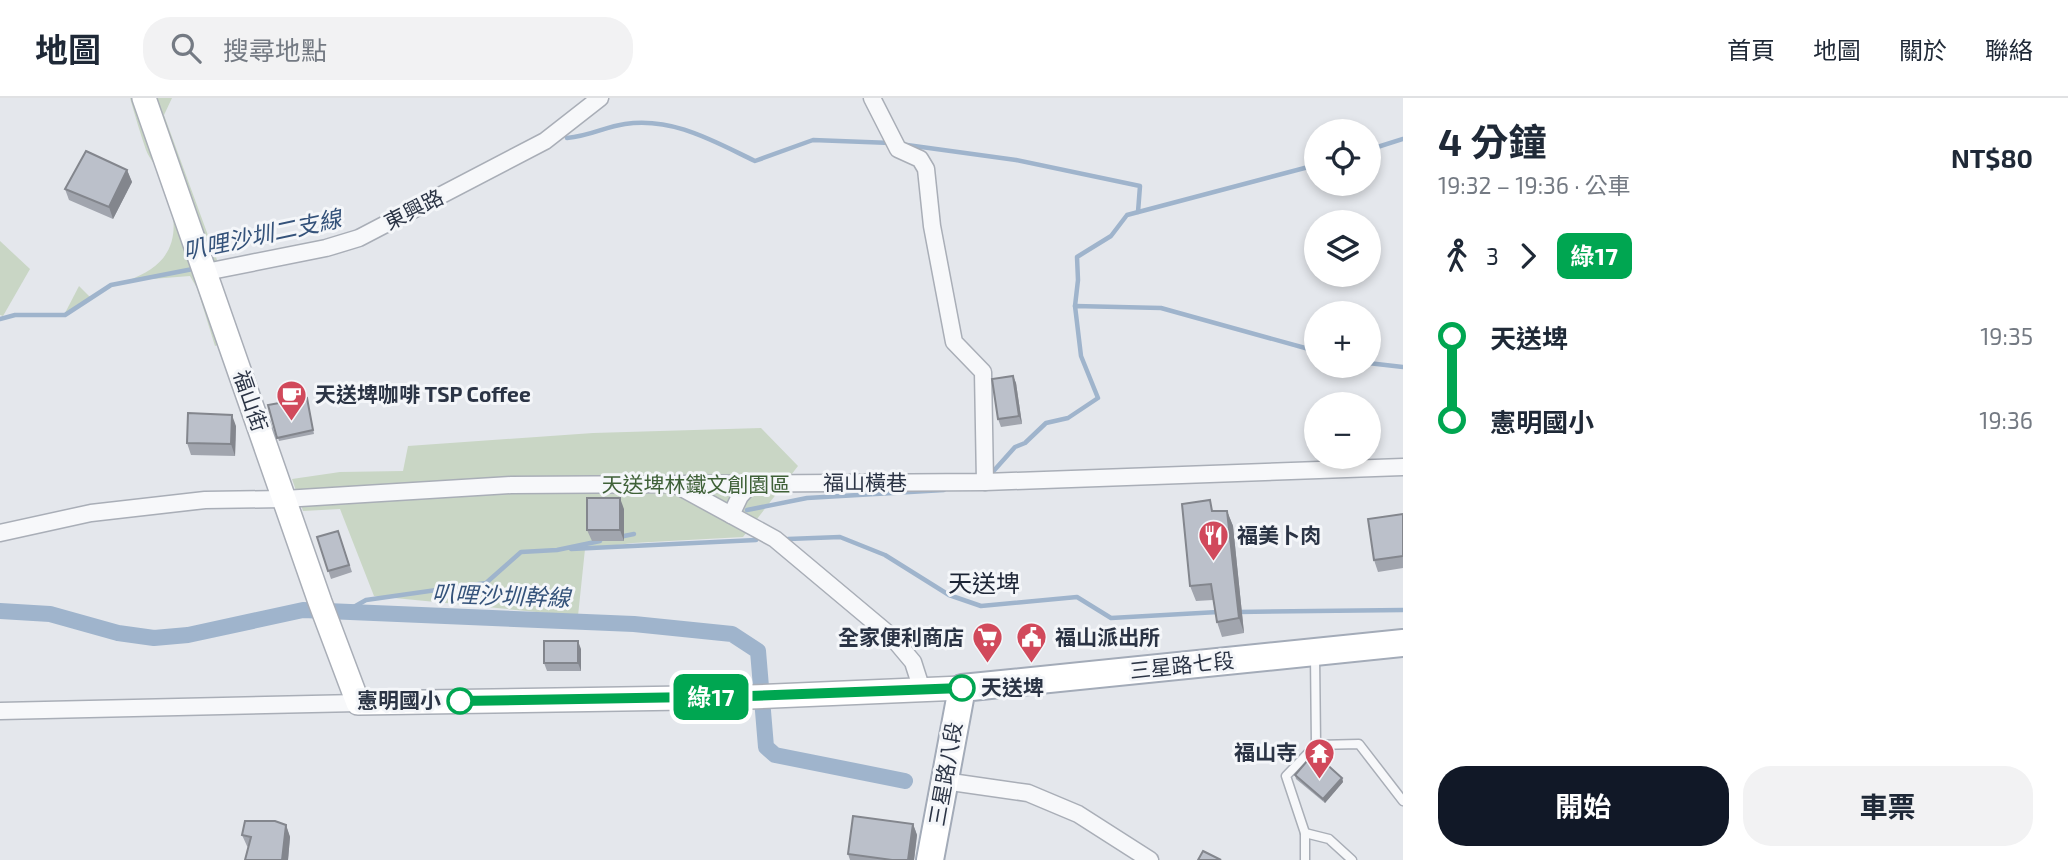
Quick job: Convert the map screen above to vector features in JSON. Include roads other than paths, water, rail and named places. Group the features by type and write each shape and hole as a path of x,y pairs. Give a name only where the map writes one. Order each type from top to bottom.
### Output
{"main road":[{"name":"三星路七段","path":"962,688 1403,643"},
{"name":"三星路八段","path":"930,860 962,688"}],"street":[{"name":"福山街","path":"144,98 358,703"},
{"name":"東興路","path":"206,272 326,248 359,238 545,141 600,98"},
{"path":"872,98 898,149 920,159 926,169 932,226 954,342 983,372 985,482"},
{"name":"福山橫巷","path":"284,499 511,485 985,482 1403,467"},
{"path":"676,484 775,539 892,637 914,662 922,690"},
{"path":"731,515 740,496 751,484"},
{"path":"0,533 104,512 205,500 284,499"},
{"path":"0,711 760,696 962,688"},
{"path":"944,781 1028,793 1077,814 1150,860"}],"lane":[{"path":"1315,652 1316,745"},
{"path":"1305,860 1305,833 1286,776 1316,745 1359,744 1403,802"},
{"path":"1305,833 1329,839 1352,860"}],"waterway":[{"path":"567,138 625,124 660,124 692,132 755,161 813,140 891,143"},
{"path":"1381,146 1403,139"},
{"path":"907,145 1016,160 1140,186 1138,212"},
{"path":"1075,306 1077,257 1111,236 1127,215 1304,168"},
{"name":"叭哩沙圳二支線","path":"0,319 15,315 65,315 111,285 198,268"},
{"path":"990,475 1015,447 1025,443 1046,423 1068,418 1098,398 1081,356 1075,306 1161,308 1304,348"},
{"path":"1381,364 1403,367"},
{"path":"747,510 807,498 944,490"},
{"path":"619,537 634,534"},
{"path":"788,539 840,537 885,555 949,595 981,606 1077,597 1111,618 1218,612"},
{"path":"571,549 756,540"},
{"path":"345,612 366,600 486,583 521,552 557,550 600,541"},
{"name":"叭哩沙圳幹線","path":"0,611 50,614 118,633 154,638 188,635 303,610 634,624 732,634 758,651 766,747 775,755 905,781"},
{"path":"1238,612 1403,610"}],"place":[{"name":"天送埤咖啡 TSP Coffee","path":"292,422"},
{"name":"福美卜肉","path":"1214,563"},
{"name":"全家便利商店","path":"987,665"},
{"name":"福山派出所","path":"1032,665"},
{"name":"天送埤","path":"962,688"},
{"name":"憲明國小","path":"460,701"},
{"name":"福山寺","path":"1320,780"}],"district":[{"name":"天送埤","path":"984,584"}],"park label":[{"name":"天送埤林鐵文創園區","path":"696,485"}]}
